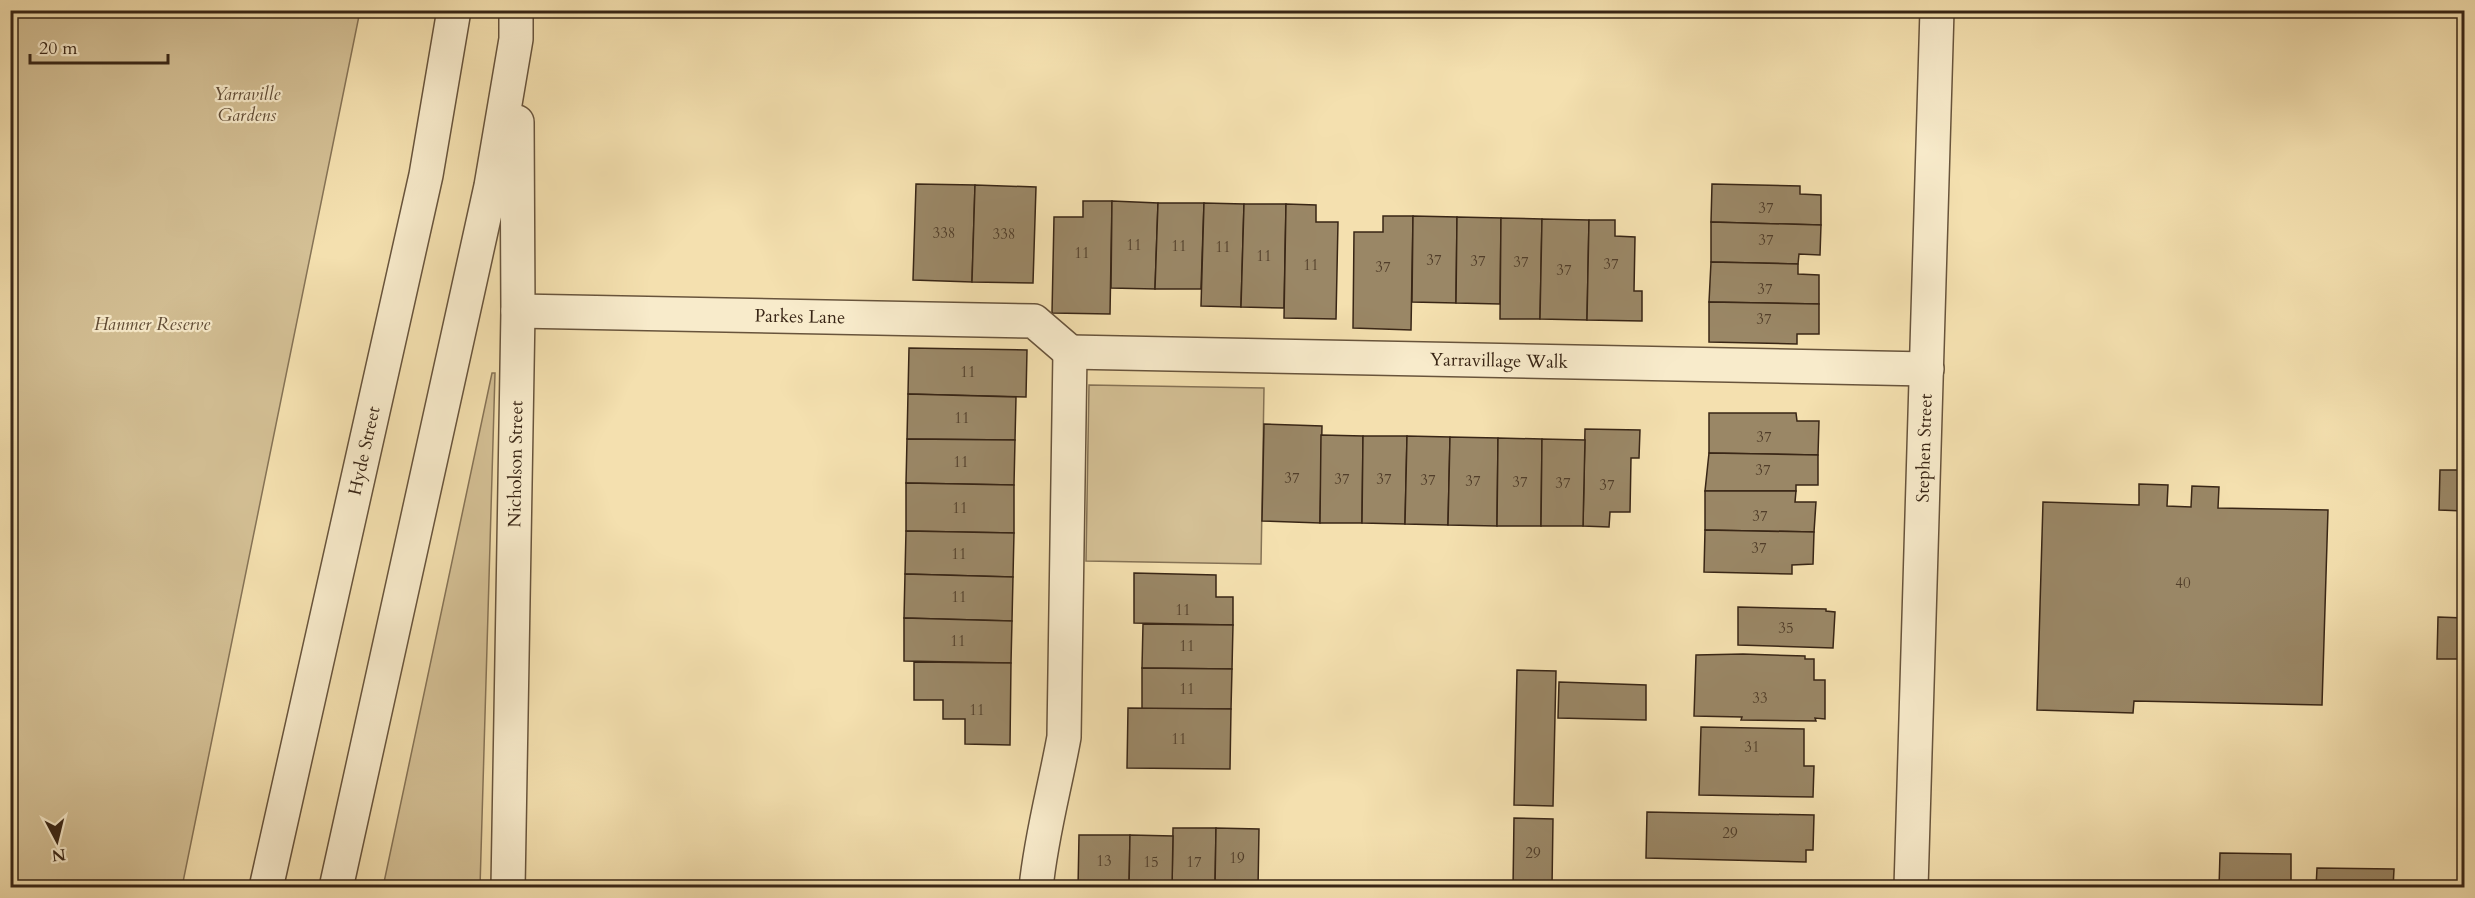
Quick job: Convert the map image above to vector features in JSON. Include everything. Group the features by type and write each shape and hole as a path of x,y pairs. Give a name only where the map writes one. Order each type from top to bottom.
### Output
{"street":[{"name":"Hyde Street","path":"266,888 423,187 440,102 454,10"},
{"name":"Stephen Street","path":"1911,888 1937,10"},
{"name":"Nicholson Street","path":"508,888 518,311 516,25"},
{"path":"336,888 491,186 516,25"},
{"name":"Parkes Lane","path":"518,311 1034,321 1070,351"},
{"name":"Yarravillage Walk","path":"1070,351 1927,369"},
{"path":"1036,888 1042,836 1056,782 1064,737 1070,351"}],"green space":[{"name":"Hanmer Reserve","path":"10,11 360,11 182,887 11,887"},
{"path":"492,373 495,373 480,887 383,887"},
{"path":"1089,385 1264,388 1261,564 1086,561"}],"building":[{"path":"916,184 975,185 972,282 913,280"},
{"path":"1712,184 1800,186 1800,194 1821,195 1821,225 1711,222"},
{"path":"975,185 1036,187 1033,283 972,282"},
{"path":"1083,201 1112,201 1110,314 1052,313 1054,217 1083,217"},
{"path":"1112,201 1158,203 1155,289 1111,288"},
{"path":"1158,203 1204,203 1201,289 1155,289"},
{"path":"1204,203 1244,204 1241,307 1201,306"},
{"path":"1244,204 1286,204 1284,308 1241,307"},
{"path":"1286,204 1316,205 1316,222 1338,222 1336,319 1284,318"},
{"path":"1383,216 1413,216 1411,330 1353,328 1354,232 1383,232"},
{"path":"1413,216 1457,217 1456,303 1412,302"},
{"path":"1457,217 1501,218 1500,304 1456,303"},
{"path":"1501,218 1542,219 1540,319 1500,319"},
{"path":"1542,219 1589,220 1587,320 1540,319"},
{"path":"1589,220 1615,220 1615,236 1635,237 1634,291 1642,291 1642,321 1587,320"},
{"path":"1711,222 1821,225 1820,255 1799,254 1798,264 1711,262"},
{"path":"1711,262 1798,264 1798,274 1819,275 1819,304 1709,302"},
{"path":"1709,302 1819,304 1819,334 1797,334 1797,344 1709,342"},
{"path":"909,348 1027,350 1026,397 908,394"},
{"path":"908,394 1016,397 1015,440 907,439"},
{"path":"1709,413 1796,413 1797,421 1819,421 1818,455 1709,453"},
{"path":"1264,424 1322,426 1320,523 1262,521"},
{"path":"1585,429 1640,430 1639,458 1631,458 1630,512 1610,512 1609,527 1583,526"},
{"path":"1321,435 1363,436 1362,523 1320,523"},
{"path":"1363,436 1407,436 1405,524 1362,523"},
{"path":"1407,436 1450,437 1448,525 1405,524"},
{"path":"1450,437 1498,438 1497,526 1448,525"},
{"path":"1498,438 1542,439 1541,526 1497,526"},
{"path":"907,439 1015,440 1014,485 906,483"},
{"path":"1542,439 1585,440 1583,526 1541,526"},
{"path":"1709,453 1818,455 1818,485 1796,485 1796,491 1705,491"},
{"path":"2440,470 2464,470 2464,511 2439,510"},
{"path":"906,483 1014,485 1014,533 906,531"},
{"path":"2139,484 2168,485 2167,506 2191,507 2192,486 2219,487 2218,508 2328,510 2322,705 2134,701 2133,713 2037,710 2043,502 2139,505"},
{"path":"1705,491 1796,491 1795,502 1816,502 1814,532 1705,530"},
{"path":"1705,530 1814,532 1813,564 1792,565 1792,574 1704,572"},
{"path":"906,531 1014,533 1013,577 905,574"},
{"path":"1134,573 1216,575 1216,597 1233,597 1233,625 1134,623"},
{"path":"905,574 1013,577 1012,621 904,618"},
{"path":"1738,607 1826,609 1826,611 1835,612 1833,648 1738,645"},
{"path":"2438,617 2464,618 2464,659 2437,659"},
{"path":"904,618 1012,621 1011,663 904,661"},
{"path":"1143,624 1233,625 1232,669 1142,668"},
{"path":"1696,655 1805,656 1805,659 1814,659 1814,680 1825,680 1825,719 1815,718 1816,721 1741,720 1742,717 1694,716"},
{"path":"914,662 1011,663 1010,745 965,744 965,719 943,719 943,700 914,700"},
{"path":"1142,668 1232,669 1231,709 1142,709"},
{"path":"1517,670 1556,671 1553,806 1514,805"},
{"path":"1559,682 1646,685 1646,720 1558,718"},
{"path":"1128,708 1231,709 1230,769 1127,768"},
{"path":"1701,727 1804,729 1804,766 1814,766 1813,797 1699,795"},
{"path":"1647,812 1814,815 1813,850 1806,850 1806,862 1646,858"},
{"path":"1514,818 1553,819 1552,888 1513,888"},
{"path":"1173,828 1216,828 1215,888 1172,888"},
{"path":"1216,828 1259,829 1258,888 1215,888"},
{"path":"1079,835 1130,835 1129,888 1078,888"},
{"path":"1130,835 1173,836 1172,888 1129,888"},
{"path":"2220,853 2291,854 2291,888 2219,888"},
{"path":"2317,868 2394,869 2393,888 2316,888"},
{"path":"1562,881 1607,881 1607,888 1562,888"}],"park label":[{"name":"Yarraville Gardens","path":"247,104"}]}
